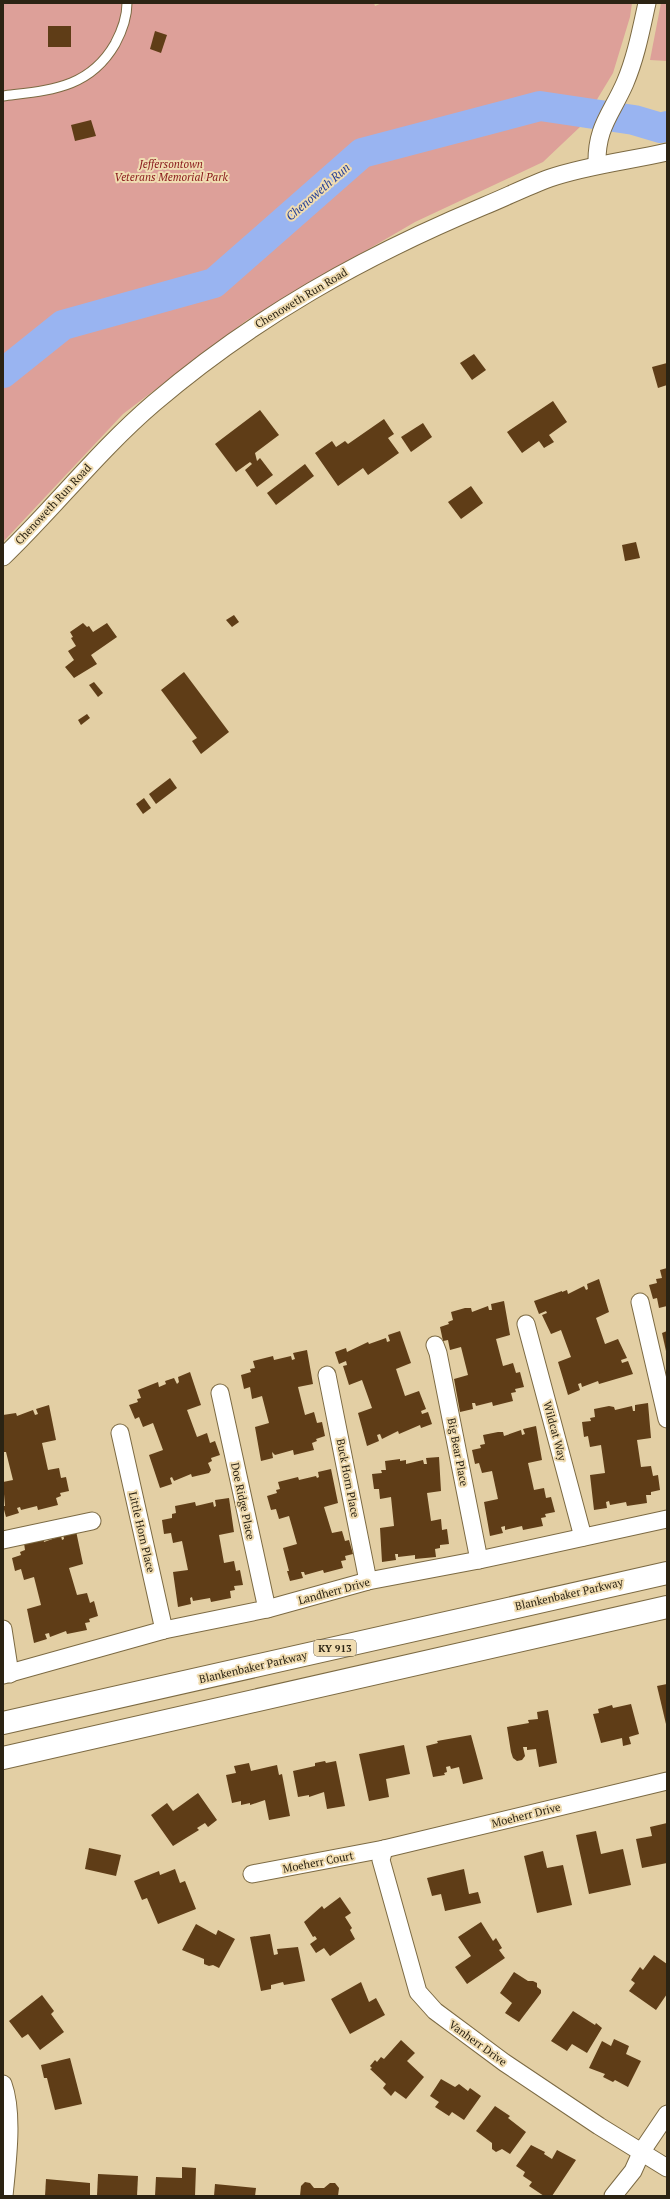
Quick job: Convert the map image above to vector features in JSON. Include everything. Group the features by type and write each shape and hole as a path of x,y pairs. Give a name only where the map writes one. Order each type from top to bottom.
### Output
{"main road":[{"name":"Blankenbaker Parkway","path":"3,1723 667,1572"},
{"path":"3,1758 667,1607"}],"street":[{"path":"597,165 597,148 603,125 625,83 634,55 647,3"},
{"name":"Chenoweth Run Road","path":"3,557 106,448 153,404 212,356 281,308 338,274 430,228 550,178 597,165 667,152"},
{"path":"640,1302 664,1388 667,1419"},
{"name":"Wildcat Way","path":"526,1324 583,1537"},
{"name":"Big Bear Place","path":"435,1345 438,1353 479,1560"},
{"name":"Buck Horn Place","path":"327,1375 368,1581"},
{"name":"Doe Ridge Place","path":"220,1393 267,1609"},
{"name":"Little Horn Place","path":"120,1433 164,1630"},
{"name":"Landherr Drive","path":"7,1674 164,1630 267,1609 368,1581 479,1560 667,1519"},
{"path":"3,1540 92,1521"},
{"path":"3,1629 7,1674"},
{"name":"Moeherr Drive","path":"384,1849 667,1781"},
{"name":"Moeherr Court","path":"252,1874 384,1849"},
{"name":"Vanherr Drive","path":"384,1849 381,1860 418,1992 435,2011 505,2063 599,2126 642,2151 667,2168"},
{"path":"3,2084 7,2096 8,2153 4,2196"},
{"path":"613,2196 633,2172 642,2151 667,2114"}],"lane":[{"path":"3,96 56,89 80,80 91,72 107,56 118,38 125,19 127,3"}],"green space":[{"name":"Jeffersontown Veterans Memorial Park","path":"3,3 374,3 375,6 382,3 632,3 630,17 613,73 581,126 543,162 415,222 247,320 123,414 3,542"},
{"path":"661,3 667,3 667,61 650,60"}],"building":[{"path":"48,26 71,26 71,47 48,47"},
{"path":"155,31 167,35 161,53 150,49"},
{"path":"91,120 96,136 75,141 71,125"},
{"path":"474,354 486,370 472,380 460,363"},
{"path":"667,363 667,385 658,388 652,367"},
{"path":"553,401 567,422 549,435 554,442 544,448 539,441 522,453 507,432"},
{"path":"260,410 279,435 255,453 257,461 260,458 273,475 257,487 245,470 252,464 250,462 236,472 215,444"},
{"path":"384,419 394,434 388,438 399,453 368,475 363,468 338,486 315,453 332,441 336,447 345,441 348,444"},
{"path":"423,423 432,437 411,452 401,437"},
{"path":"305,464 314,476 276,505 267,493"},
{"path":"471,486 483,503 461,519 448,502"},
{"path":"636,542 640,558 625,561 622,545"},
{"path":"234,615 239,622 232,627 226,620"},
{"path":"83,623 87,627 89,626 93,632 107,623 117,637 91,655 97,664 74,678 65,667 74,660 68,651 76,646 71,638 73,637 70,632"},
{"path":"184,672 229,732 201,754 192,741 197,738 161,690"},
{"path":"94,682 103,693 98,697 89,685"},
{"path":"87,714 90,718 81,725 78,720"},
{"path":"170,778 177,788 156,804 149,794"},
{"path":"144,798 151,808 143,814 136,804"},
{"path":"667,1268 667,1306 659,1308 657,1298 653,1299 649,1285 657,1283 656,1279 662,1278 660,1270"},
{"path":"599,1279 609,1312 596,1318 605,1344 618,1339 627,1358 621,1360 622,1363 628,1361 633,1374 599,1384 598,1381 582,1387 581,1383 578,1384 580,1390 568,1395 558,1362 571,1357 561,1330 551,1334 542,1315 547,1313 546,1311 539,1314 534,1301 562,1291 567,1290 568,1294 584,1286 586,1290 588,1289 587,1284"},
{"path":"504,1301 510,1335 496,1339 503,1366 513,1363 516,1373 520,1372 524,1387 515,1389 516,1392 511,1393 513,1401 493,1406 492,1402 476,1406 475,1403 472,1403 473,1409 460,1412 454,1379 468,1375 461,1347 450,1350 448,1340 443,1341 440,1327 449,1324 448,1322 453,1320 451,1312 471,1308 472,1312 488,1306 489,1310 492,1310 491,1304"},
{"path":"400,1331 411,1363 396,1369 405,1396 419,1391 426,1409 421,1411 422,1414 428,1412 432,1424 421,1428 420,1425 399,1434 398,1431 382,1439 380,1434 377,1435 379,1441 367,1446 358,1413 372,1408 362,1380 349,1385 343,1366 347,1365 346,1361 339,1364 335,1352 346,1348 347,1352 368,1342 369,1344 386,1338 387,1342 390,1341 388,1335"},
{"path":"667,1331 667,1351 666,1351 662,1333"},
{"path":"307,1350 313,1384 298,1387 305,1415 314,1412 317,1423 322,1422 325,1436 316,1439 317,1441 312,1443 314,1450 294,1455 293,1450 275,1455 272,1452 273,1458 261,1461 255,1427 269,1423 262,1396 252,1399 250,1387 244,1389 241,1375 251,1372 250,1369 255,1368 253,1361 273,1356 274,1360 291,1356 292,1360 295,1359 293,1353"},
{"path":"190,1372 201,1405 187,1410 197,1437 207,1433 210,1443 215,1441 220,1455 211,1458 212,1461 208,1463 211,1470 209,1473 192,1477 191,1474 174,1481 172,1477 170,1478 172,1484 160,1488 149,1455 163,1450 153,1423 143,1427 139,1417 135,1419 129,1405 138,1402 137,1399 141,1398 138,1390 158,1382 159,1387 166,1384 165,1381 174,1378 177,1384 179,1382 178,1377"},
{"path":"648,1403 651,1438 637,1440 641,1467 651,1466 653,1476 658,1475 660,1490 651,1492 651,1495 646,1495 647,1503 627,1506 626,1502 610,1505 609,1501 606,1502 607,1508 594,1510 590,1475 605,1473 601,1445 590,1447 588,1436 584,1437 582,1422 591,1421 590,1418 595,1417 594,1409 609,1406 614,1407 615,1410 632,1406 633,1411 635,1411 635,1405"},
{"path":"49,1405 56,1440 42,1443 48,1470 59,1468 61,1478 66,1477 69,1491 60,1493 61,1496 56,1498 58,1505 38,1510 37,1506 21,1510 20,1507 17,1508 19,1513 6,1517 3,1506 5,1506 3,1482 13,1480 6,1452 3,1452 3,1415 16,1413 17,1416 33,1410 35,1415 38,1414 36,1409"},
{"path":"536,1426 542,1460 528,1463 534,1490 544,1488 546,1498 551,1497 555,1512 545,1514 546,1517 541,1518 543,1526 523,1530 522,1526 505,1530 505,1526 501,1527 503,1533 490,1536 484,1502 498,1499 492,1471 482,1473 479,1463 475,1464 472,1450 481,1448 480,1445 485,1444 483,1435 503,1432 504,1436 521,1430 522,1435 525,1434 523,1429"},
{"path":"439,1457 441,1491 427,1493 431,1521 441,1519 442,1530 447,1529 449,1544 440,1545 440,1548 435,1549 436,1557 415,1559 415,1555 398,1557 398,1554 395,1554 396,1560 382,1562 380,1528 394,1526 391,1497 380,1499 379,1489 374,1489 372,1474 382,1473 381,1470 386,1470 385,1461 400,1459 400,1461 406,1460 406,1464 423,1460 424,1464 427,1464 426,1458"},
{"path":"331,1469 338,1503 324,1507 332,1533 342,1531 345,1541 349,1540 353,1554 345,1556 346,1560 341,1561 343,1568 324,1573 323,1570 305,1575 304,1572 301,1572 303,1578 290,1581 283,1548 297,1544 289,1516 279,1519 276,1509 271,1510 267,1496 277,1493 276,1490 280,1489 278,1482 298,1477 299,1480 316,1476 317,1478 319,1477 318,1472"},
{"path":"229,1498 234,1532 219,1535 224,1563 234,1561 236,1571 240,1570 243,1585 234,1586 235,1590 230,1591 231,1598 211,1602 210,1598 193,1601 192,1597 190,1598 191,1604 178,1607 173,1572 188,1570 182,1541 173,1543 171,1533 164,1534 162,1520 172,1518 172,1514 176,1513 175,1506 195,1502 196,1506 213,1502 214,1507 216,1506 215,1500"},
{"path":"76,1531 83,1564 69,1568 77,1595 87,1593 90,1603 94,1601 98,1616 89,1619 90,1622 85,1623 87,1630 67,1634 66,1631 50,1637 49,1633 45,1634 47,1639 34,1643 27,1609 41,1605 34,1577 24,1580 21,1569 15,1571 12,1558 21,1555 20,1552 25,1550 24,1543 43,1538 44,1542 61,1536 62,1540 64,1539 63,1534"},
{"path":"667,1684 667,1724 666,1724 657,1686"},
{"path":"631,1704 639,1734 629,1737 631,1744 623,1746 622,1738 601,1743 593,1714 599,1713 598,1709 612,1705 613,1708"},
{"path":"548,1710 557,1763 539,1767 536,1749 527,1750 527,1747 523,1747 525,1756 522,1760 517,1761 513,1758 511,1752 507,1727 529,1723 528,1720 538,1719 537,1712"},
{"path":"471,1735 483,1779 463,1784 459,1767 451,1769 450,1766 446,1767 447,1772 444,1773 445,1775 433,1777 426,1746 438,1743 437,1741"},
{"path":"404,1745 410,1774 386,1779 389,1797 369,1801 359,1754"},
{"path":"325,1761 326,1763 336,1761 345,1806 327,1809 324,1792 309,1797 309,1795 298,1797 293,1771 315,1766 315,1763"},
{"path":"249,1763 251,1771 277,1765 279,1775 282,1774 290,1816 269,1820 265,1800 250,1805 250,1803 241,1805 241,1801 232,1803 226,1775 236,1773 234,1766"},
{"path":"198,1793 217,1820 208,1827 205,1823 197,1828 199,1830 173,1846 151,1815 167,1803 173,1811"},
{"path":"667,1823 667,1863 642,1868 636,1839 652,1836 650,1827"},
{"path":"596,1831 601,1854 623,1849 631,1885 589,1894 576,1835"},
{"path":"89,1848 121,1855 116,1876 85,1869"},
{"path":"543,1851 547,1868 563,1865 572,1905 537,1913 524,1856"},
{"path":"175,1869 180,1883 185,1881 196,1909 158,1924 147,1898 142,1900 134,1881 159,1871 160,1875"},
{"path":"464,1869 469,1894 478,1892 481,1903 445,1911 441,1894 432,1896 427,1878"},
{"path":"340,1897 351,1913 345,1917 352,1928 350,1930 355,1939 330,1956 324,1948 316,1953 310,1944 317,1939 315,1936 313,1937 304,1922 322,1906 324,1909"},
{"path":"481,1922 493,1941 496,1938 502,1948 499,1950 505,1958 467,1984 455,1967 471,1956 458,1937"},
{"path":"196,1924 216,1935 218,1930 235,1939 219,1968 213,1965 209,1966 204,1964 204,1959 182,1950"},
{"path":"270,1934 274,1955 278,1954 277,1949 298,1947 305,1981 284,1985 283,1982 271,1985 271,1989 261,1991 250,1937"},
{"path":"654,1955 667,1964 667,1994 656,2010 629,1991 635,1983 631,1980 640,1967 643,1970"},
{"path":"514,1972 528,1981 537,1983 537,1987 541,1990 541,1993 519,2022 505,2013 512,2003 500,1993"},
{"path":"361,1982 369,2002 376,1998 385,2015 350,2034 331,1999"},
{"path":"42,1995 54,2011 51,2014 64,2032 40,2050 28,2034 22,2038 9,2021"},
{"path":"573,2011 595,2025 596,2023 602,2028 587,2053 572,2044 567,2051 551,2041"},
{"path":"614,2039 629,2046 626,2054 641,2061 628,2087 615,2080 613,2082 603,2077 605,2074 589,2068 602,2041 611,2046"},
{"path":"401,2040 415,2053 407,2061 424,2077 406,2099 395,2091 391,2096 383,2088 386,2084 370,2069 372,2068 370,2066 375,2060 377,2062 381,2057 384,2059"},
{"path":"70,2058 82,2104 55,2110 47,2078 44,2078 41,2065"},
{"path":"441,2079 455,2087 459,2084 468,2091 470,2088 481,2096 464,2120 452,2112 449,2116 435,2107 439,2102 430,2096"},
{"path":"495,2106 510,2116 508,2118 526,2132 510,2154 502,2149 496,2152 492,2149 492,2143 476,2131"},
{"path":"531,2145 545,2152 544,2154 552,2159 557,2150 576,2160 552,2196 544,2196 529,2186 532,2182 523,2176 525,2172 516,2166"},
{"path":"182,2167 196,2168 195,2196 155,2196 156,2177 182,2178"},
{"path":"98,2174 138,2176 137,2196 97,2196"},
{"path":"46,2179 90,2183 90,2196 45,2196"},
{"path":"305,2182 310,2183 314,2188 324,2188 330,2183 335,2183 339,2188 338,2196 300,2196 301,2186"},
{"path":"215,2184 256,2188 255,2196 214,2196"}],"waterway":[{"name":"Chenoweth Run","path":"3,373 63,325 214,283 362,153 540,106 634,120 661,128 667,126"}]}
